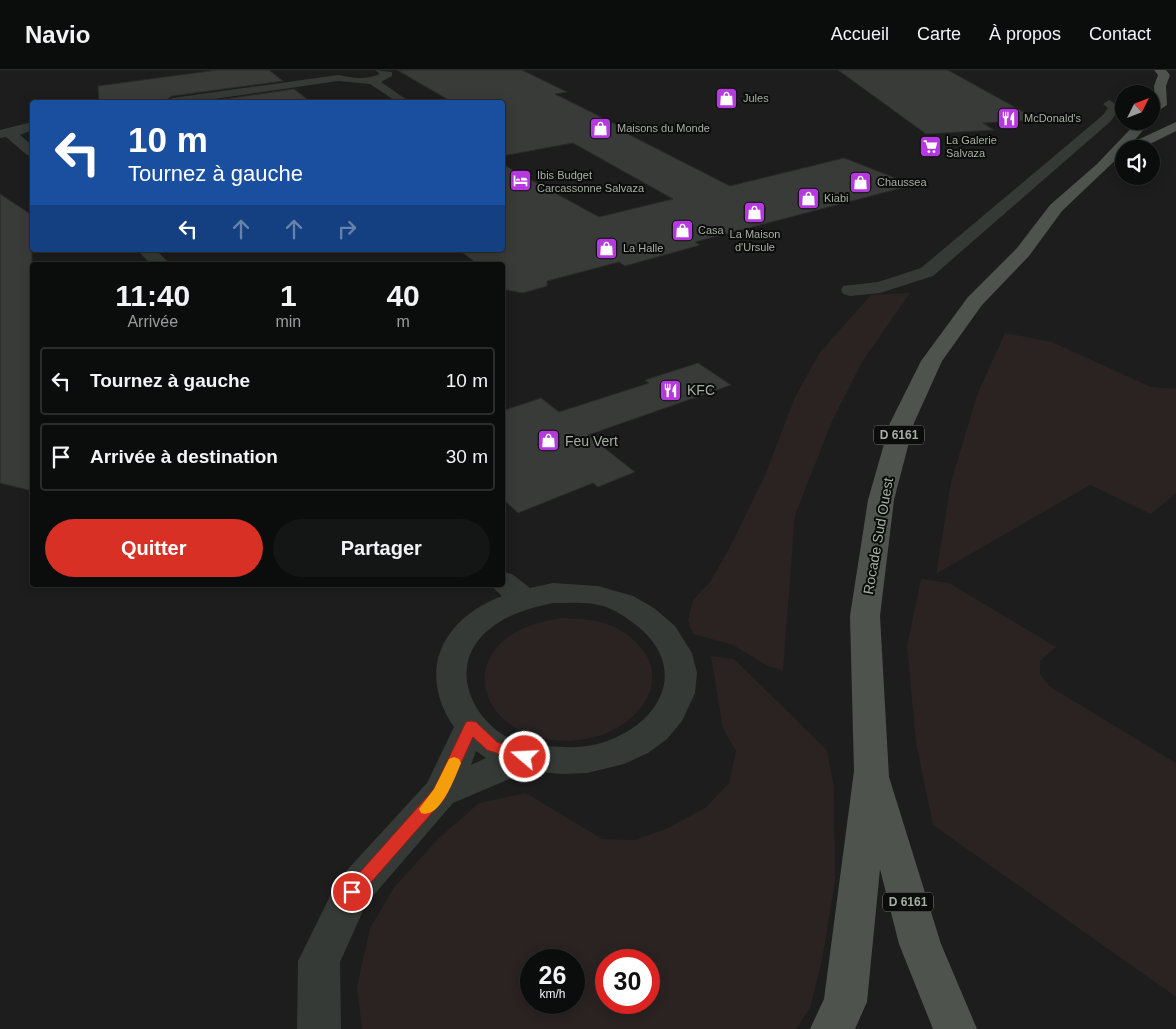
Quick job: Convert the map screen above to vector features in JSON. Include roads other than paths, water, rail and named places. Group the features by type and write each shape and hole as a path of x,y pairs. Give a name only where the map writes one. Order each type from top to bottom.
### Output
{"main road":[{"path":"1160,70 1164,75 1160,86 1161,105"},
{"path":"1161,105 1171,94"},
{"path":"1147,140 1176,126"},
{"name":"Rocade Sud Ouest","path":"832,1029 845,1002 872,771 865,616 881,500 902,423 932,361 975,301 1023,252 1056,208 1102,167 1137,130"},
{"path":"1102,167 1115,158"},
{"name":"Rocade Sud Ouest","path":"872,771 920,944 955,1029"}],"street":[{"path":"338,78 336,76 338,73 350,70"},
{"path":"186,100 338,78 352,82 372,80 385,77 384,71 403,70"},
{"path":"372,80 401,100"},
{"path":"850,290 880,288 926,272 1107,118 1115,107 1109,104"},
{"path":"17,117 30,120"},
{"path":"5,134 30,127"},
{"path":"5,134 30,151"},
{"path":"148,252 159,262"},
{"path":"503,593 582,593 625,603 660,627 677,650 682,673 679,698 665,721 642,741 612,755 568,762 525,757 492,746 471,726 458,710 451,693 451,665 463,638 503,593"},
{"path":"319,1029 319,961 352,892 440,793 471,726"},
{"path":"440,793 525,757"}],"place":[{"name":"Jules","path":"727,98"},
{"name":"McDonald's","path":"1008,118"},
{"name":"Maisons du Monde","path":"601,128"},
{"name":"La Galerie Salvaza","path":"930,146"},
{"name":"Ibis Budget Carcassonne Salvaza","path":"521,181"},
{"name":"Chaussea","path":"861,182"},
{"name":"Kiabi","path":"808,198"},
{"name":"La Maison d'Ursule","path":"755,213"},
{"name":"Casa","path":"682,230"},
{"name":"La Halle","path":"607,248"},
{"name":"KFC","path":"671,390"},
{"name":"Feu Vert","path":"549,441"}]}
